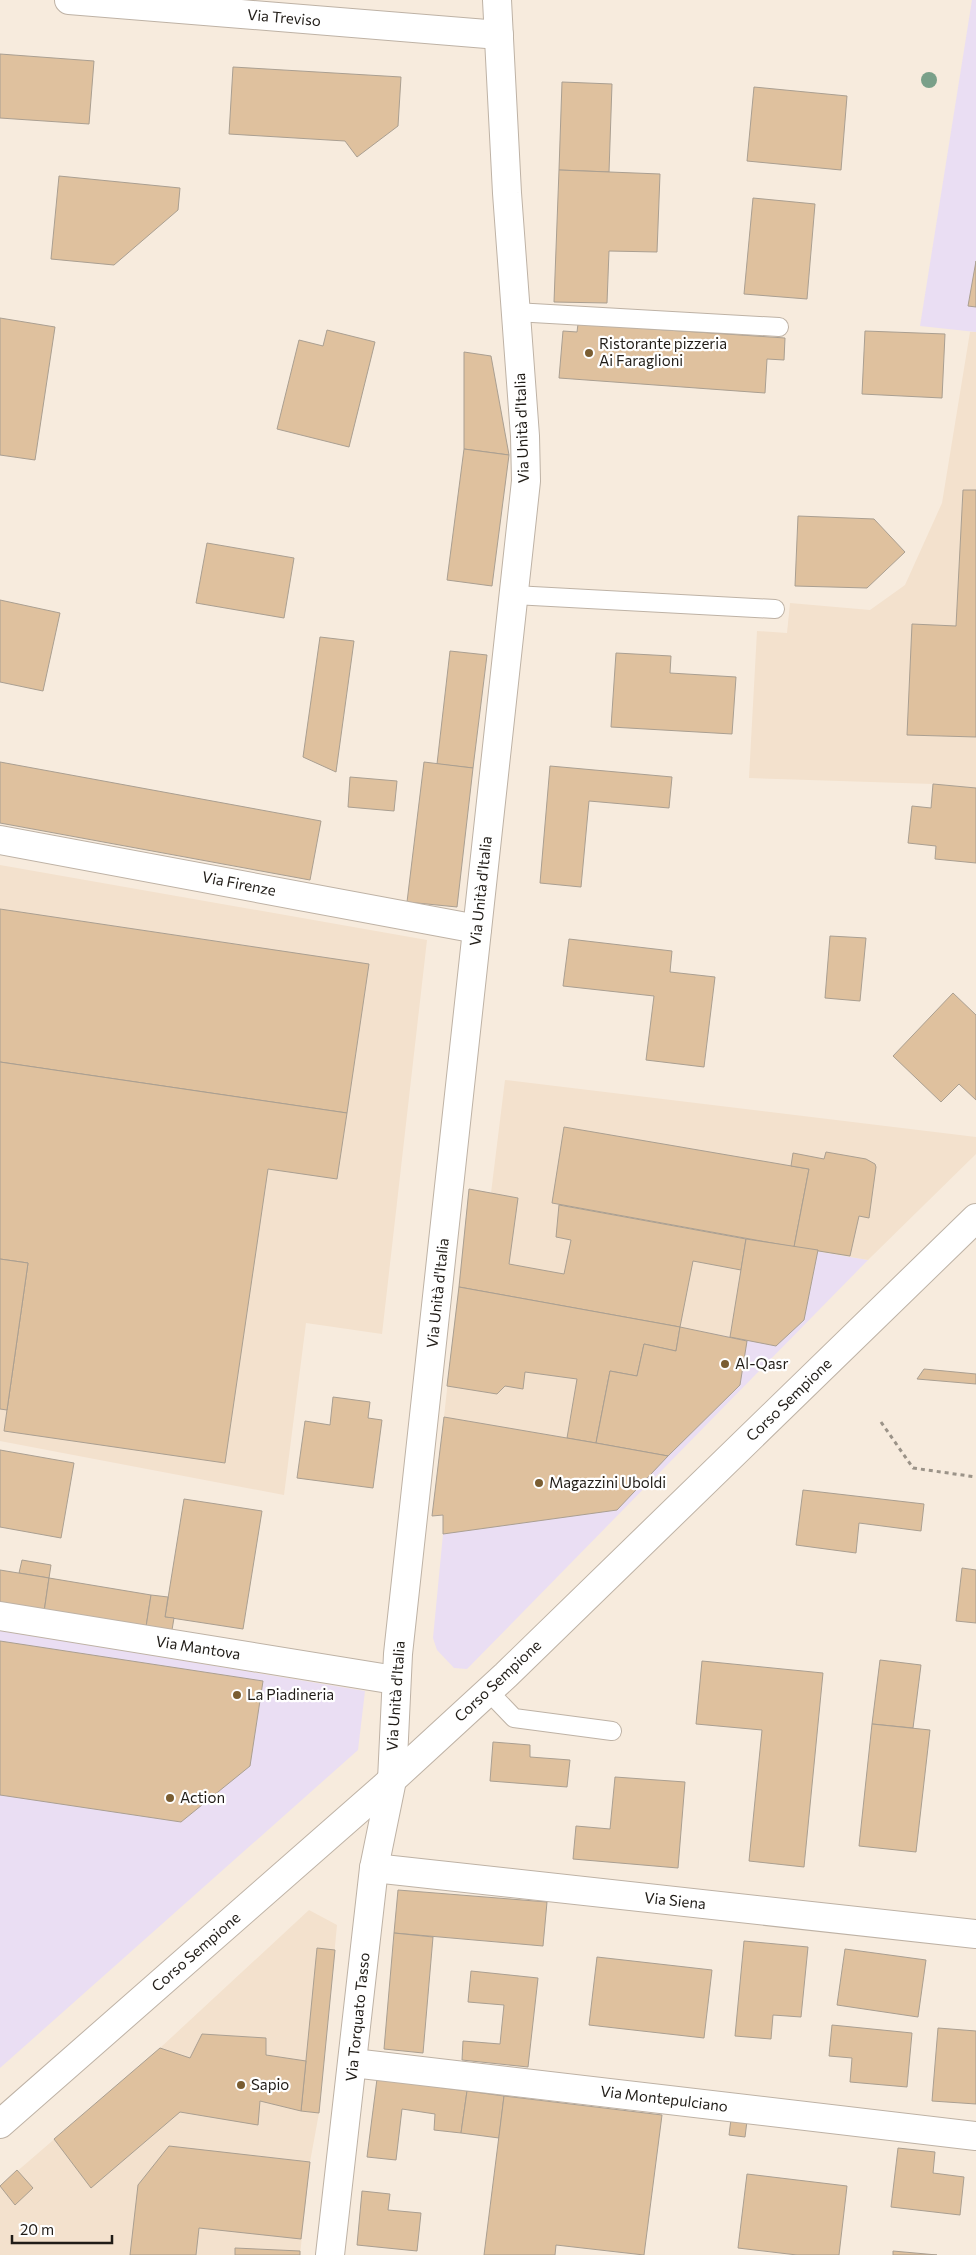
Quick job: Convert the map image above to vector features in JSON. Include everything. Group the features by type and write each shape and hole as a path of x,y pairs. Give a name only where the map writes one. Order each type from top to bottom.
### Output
{"street":[{"name":"Via Treviso","path":"69,0 499,35"},
{"name":"Via Unità d'Italia","path":"392,1780 395,1680 514,595 526,458 515,312 497,0"},
{"name":"Via Firenze","path":"0,840 477,929"},
{"name":"Corso Sempione","path":"0,2124 392,1780 488,1692 976,1218"},
{"name":"Via Mantova","path":"0,1616 395,1680"},
{"name":"Via Torquato Tasso","path":"330,2255 374,1868 392,1780"},
{"name":"Via Siena","path":"374,1868 976,1934"},
{"name":"Via Montepulciano","path":"353,2063 976,2136"}],"lane":[{"path":"515,312 779,327"},
{"path":"514,595 775,609"},
{"path":"488,1692 514,1718 612,1731"}],"path":[{"path":"881,1422 913,1468 976,1477"}],"shaded area":[{"path":"972,0 976,0 976,332 920,326"},
{"path":"970,332 976,332 976,788 933,784 749,778 757,631 787,633 790,603 870,610 905,585 942,503"},
{"path":"0,865 427,940 382,1334 306,1323 284,1495 0,1441"},
{"path":"505,1080 976,1137 976,1154 868,1260 747,1239 730,1337 680,1327 596,1443 444,1417 469,1189 491,1193"},
{"path":"746,1239 868,1260 467,1669 454,1668 437,1650 433,1638 443,1534 443,1515 432,1516 444,1417 595,1443"},
{"path":"0,1630 365,1691 358,1750 0,2068"},
{"path":"309,1910 337,1925 319,2113 310,2162 300,2255 0,2255 0,2186 160,2048"}],"building":[{"path":"0,54 94,61 89,124 0,118"},
{"path":"233,67 401,77 398,126 357,157 345,141 229,134"},
{"path":"562,82 612,84 609,172 559,170"},
{"path":"754,87 847,96 841,170 747,161"},
{"path":"559,170 660,174 657,252 609,251 607,303 554,302"},
{"path":"59,176 180,188 178,210 114,265 51,259"},
{"path":"753,198 815,204 807,299 744,294"},
{"path":"976,261 976,307 968,306"},
{"path":"0,318 55,327 35,460 0,455"},
{"path":"578,324 785,338 784,360 767,359 765,393 559,378 563,331 577,332"},
{"path":"327,330 375,342 349,447 277,429 299,340 323,346"},
{"path":"865,331 945,334 942,398 862,394"},
{"path":"464,352 491,356 509,455 464,449"},
{"path":"464,449 509,455 492,586 447,580"},
{"path":"963,490 976,490 976,737 907,735 912,624 956,626"},
{"path":"798,516 874,519 905,552 867,588 795,586"},
{"path":"207,543 294,558 284,618 196,603"},
{"path":"0,600 60,613 43,691 0,682"},
{"path":"320,637 354,641 336,772 303,757"},
{"path":"450,651 487,655 473,768 437,764"},
{"path":"616,653 671,656 670,673 736,677 732,734 611,727"},
{"path":"0,762 321,821 310,880 0,823"},
{"path":"424,762 473,768 457,907 407,902"},
{"path":"550,766 672,777 669,808 589,801 581,887 540,883"},
{"path":"350,777 397,781 394,811 348,807"},
{"path":"933,784 976,788 976,863 935,859 936,846 908,843 912,806 931,808"},
{"path":"0,909 369,964 347,1113 0,1062"},
{"path":"830,936 866,938 860,1001 825,998"},
{"path":"569,939 672,951 670,972 715,977 704,1067 646,1060 654,996 563,986"},
{"path":"953,993 976,1015 976,1100 959,1084 941,1102 893,1056"},
{"path":"0,1062 347,1113 337,1179 268,1169 225,1463 4,1431 28,1263 0,1259"},
{"path":"564,1127 809,1169 794,1247 552,1203"},
{"path":"826,1152 866,1159 875,1164 876,1167 869,1218 859,1216 850,1256 794,1247 809,1169 791,1166 793,1153 824,1159"},
{"path":"469,1189 518,1198 509,1264 564,1274 571,1240 556,1237 559,1205 746,1239 741,1270 693,1261 680,1327 459,1287"},
{"path":"746,1239 818,1250 804,1320 776,1346 730,1337"},
{"path":"0,1259 28,1263 7,1410 0,1409"},
{"path":"459,1287 680,1327 676,1351 644,1344 637,1376 610,1371 596,1443 567,1438 577,1379 525,1372 523,1389 505,1386 497,1394 447,1386"},
{"path":"680,1327 747,1341 740,1385 668,1456 596,1443 610,1371 637,1376 644,1344 676,1351"},
{"path":"924,1369 976,1374 976,1384 917,1379"},
{"path":"333,1397 370,1402 368,1418 382,1420 373,1488 297,1478 305,1421 330,1425"},
{"name":"Magazzini Uboldi","path":"444,1417 668,1456 617,1510 443,1534 443,1515 432,1516"},
{"path":"0,1450 74,1463 61,1538 0,1527"},
{"path":"803,1490 924,1504 921,1531 859,1523 856,1553 796,1545"},
{"path":"184,1499 262,1511 243,1629 165,1617"},
{"path":"22,1560 51,1565 49,1578 19,1573"},
{"path":"962,1568 976,1570 976,1623 956,1621"},
{"path":"0,1570 49,1578 44,1612 0,1604"},
{"path":"49,1578 151,1595 146,1627 44,1612"},
{"path":"151,1595 168,1597 165,1617 174,1618 172,1630 146,1627"},
{"path":"0,1641 263,1681 250,1766 181,1822 0,1795"},
{"path":"880,1660 921,1665 913,1728 872,1724"},
{"path":"702,1661 823,1673 804,1867 749,1861 762,1730 696,1724"},
{"path":"872,1724 930,1730 916,1852 859,1846"},
{"path":"493,1742 530,1745 530,1757 570,1760 567,1787 490,1781"},
{"path":"615,1777 685,1782 678,1868 573,1859 576,1826 610,1829"},
{"path":"398,1890 547,1902 543,1946 394,1933"},
{"path":"394,1933 433,1937 423,2053 384,2049"},
{"path":"744,1941 808,1947 801,2017 773,2015 771,2039 735,2036"},
{"path":"317,1948 335,1950 319,2113 301,2111"},
{"path":"845,1949 926,1960 918,2017 837,2005"},
{"path":"597,1957 712,1970 704,2038 589,2025"},
{"path":"471,1971 538,1978 528,2067 462,2060 463,2041 500,2044 504,2005 468,2002"},
{"path":"832,2025 912,2033 907,2087 850,2082 852,2058 829,2056"},
{"path":"938,2028 976,2031 976,2104 932,2101"},
{"path":"202,2034 266,2038 266,2055 306,2061 301,2111 260,2101 258,2125 180,2112 91,2188 54,2139 160,2048 190,2058"},
{"path":"377,2079 467,2091 461,2133 434,2130 435,2114 402,2109 396,2160 367,2157"},
{"path":"467,2091 504,2096 499,2138 461,2133"},
{"path":"504,2096 662,2115 644,2255 556,2245 555,2255 484,2255"},
{"path":"731,2119 747,2121 745,2137 729,2135"},
{"path":"169,2146 310,2162 301,2239 199,2228 196,2255 130,2255 138,2185"},
{"path":"898,2148 935,2152 933,2173 964,2177 960,2215 891,2207"},
{"path":"17,2170 33,2188 15,2205 0,2186"},
{"path":"747,2174 847,2186 839,2255 797,2255 738,2248"},
{"path":"362,2191 390,2194 388,2210 421,2213 417,2251 357,2245"},
{"path":"235,2248 300,2251 300,2255 235,2255"},
{"path":"893,2251 937,2255 893,2255"}],"place":[{"name":"Ristorante pizzeria Ai Faraglioni","path":"589,353"},
{"name":"Al-Qasr","path":"725,1364"},
{"name":"Magazzini Uboldi","path":"539,1483"},
{"name":"La Piadineria","path":"237,1695"},
{"name":"Action","path":"170,1798"},
{"name":"Sapio","path":"241,2085"}]}
